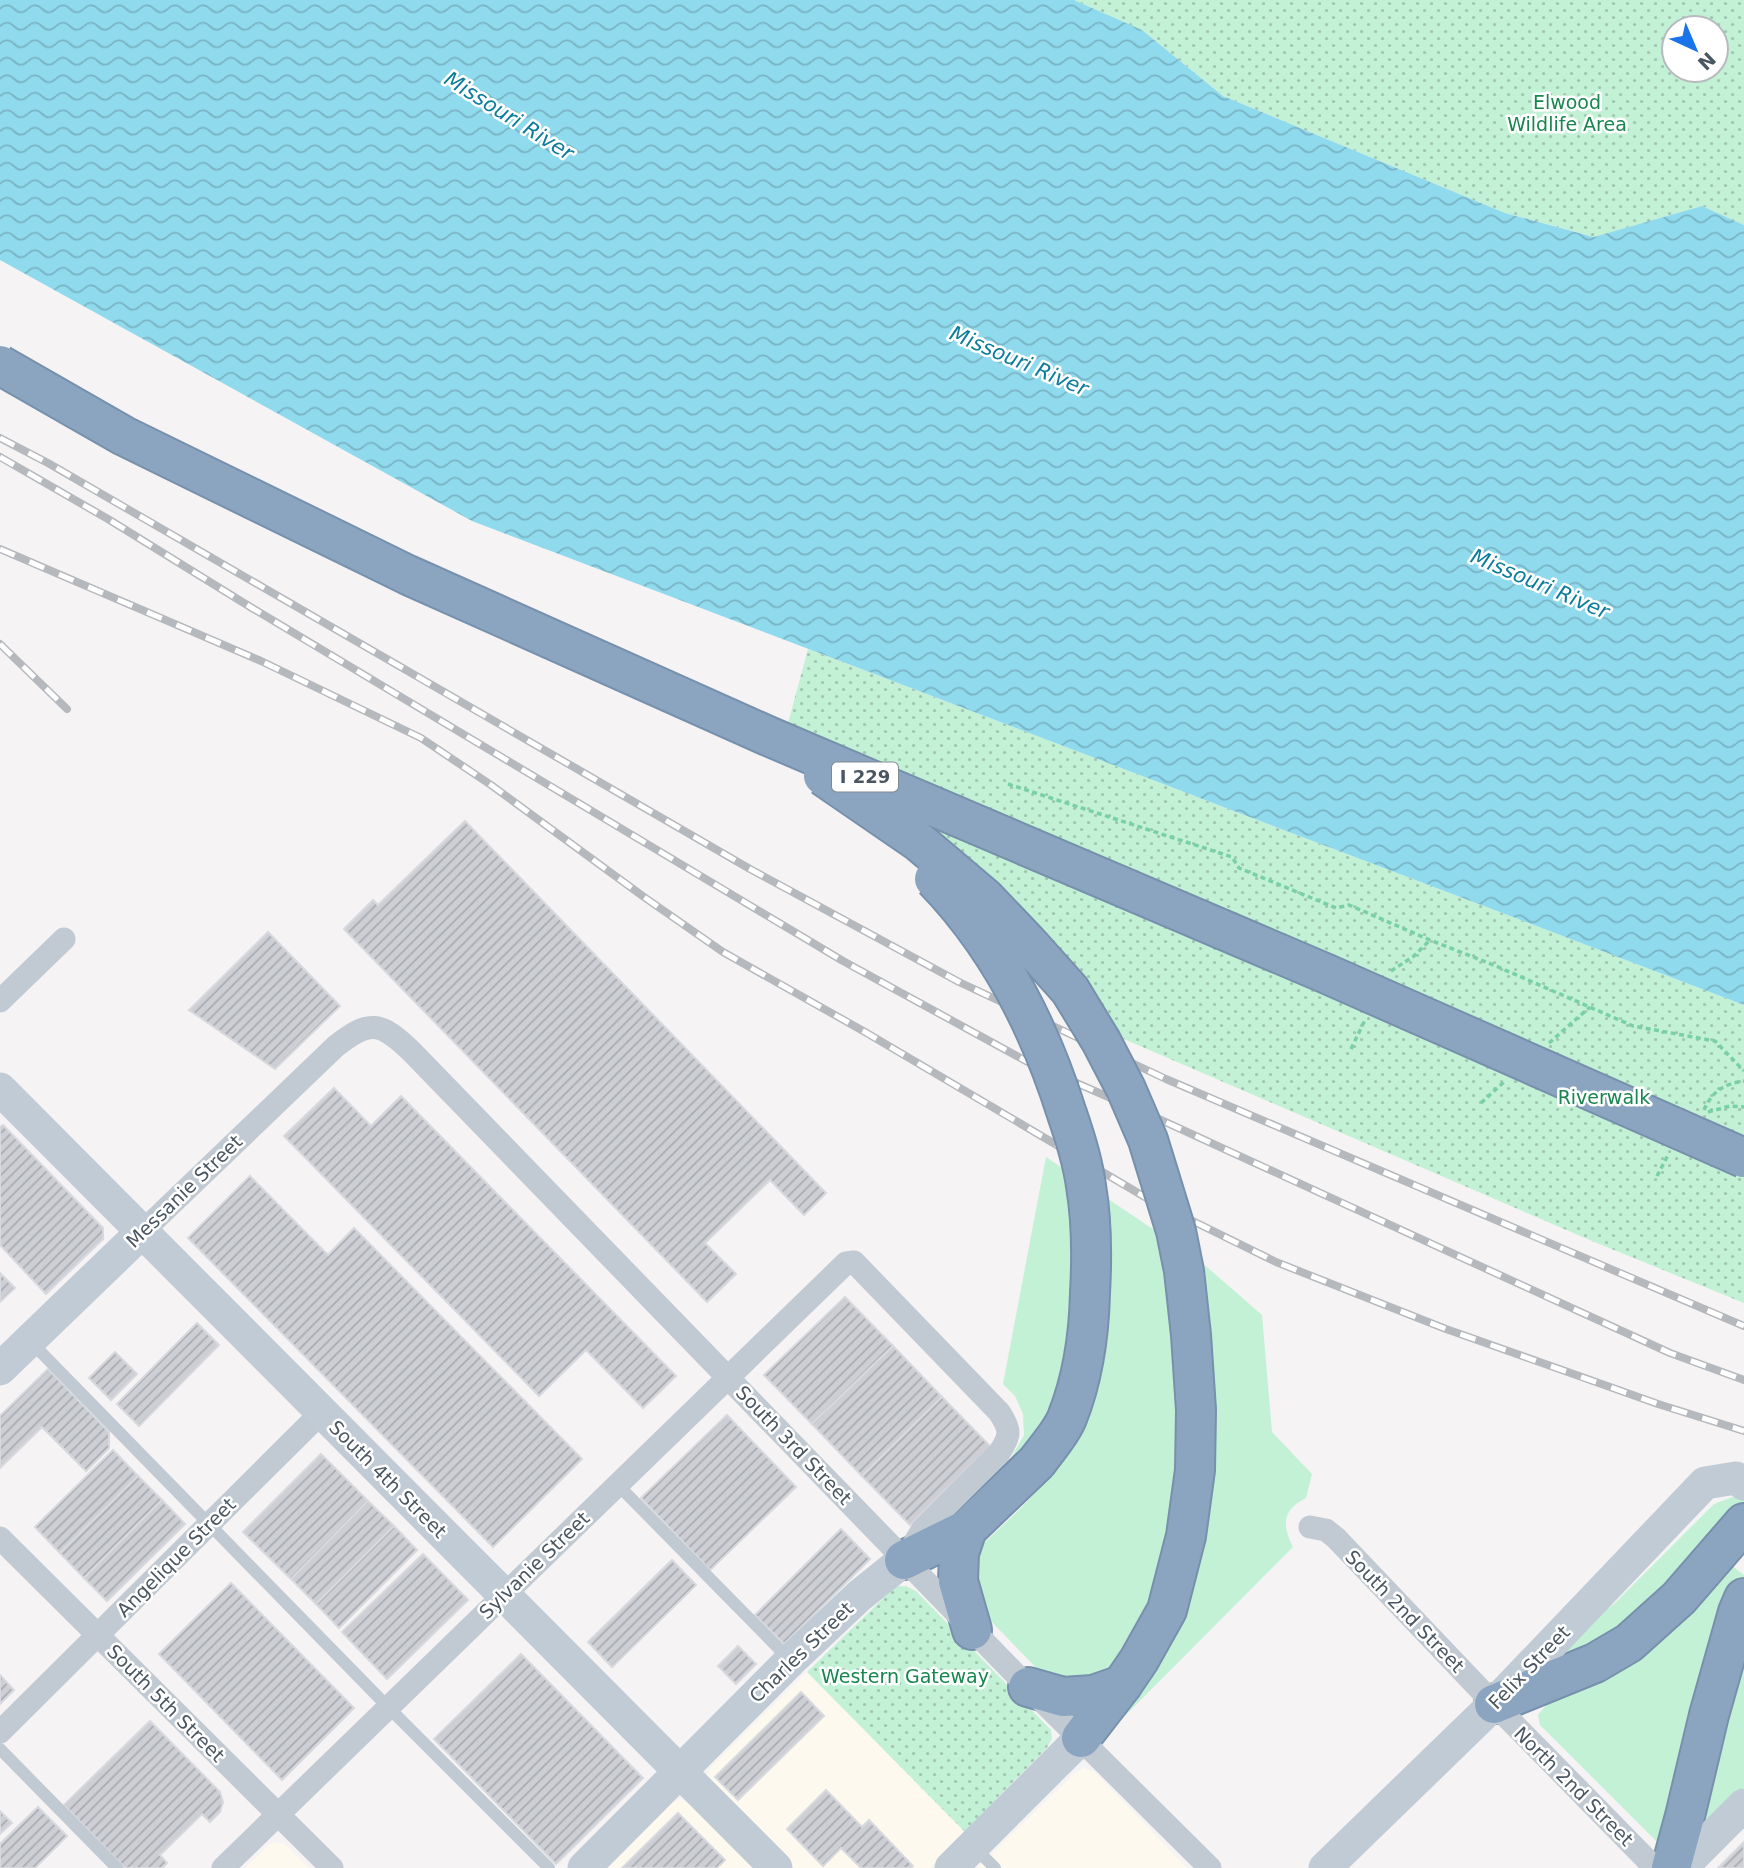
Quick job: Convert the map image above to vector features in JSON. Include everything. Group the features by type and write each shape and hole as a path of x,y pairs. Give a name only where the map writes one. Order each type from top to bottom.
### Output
{"highway":[{"name":"I 229","path":"0,366 125,438 409,578 1744,1157"},
{"name":"I 229","path":"0,366 124,436 408,575 768,736 927,803"},
{"path":"730,719 830,779 904,847 947,893 991,950 1045,1052 1076,1140 1086,1185 1090,1230 1089,1329 1081,1375 1066,1420 1038,1462 967,1529 904,1560"},
{"path":"768,736 919,842 985,898 1027,942 1070,990 1126,1088 1148,1140 1176,1231 1184,1271 1196,1410 1195,1470 1186,1536 1167,1610 1139,1660 1081,1738"},
{"path":"1493,1704 1595,1663 1629,1643 1679,1598 1744,1523"},
{"path":"967,1529 959,1553 958,1581 972,1630"},
{"path":"1671,1868 1709,1716 1744,1598"},
{"path":"1028,1687 1063,1697 1093,1695 1122,1685"}],"main road":[{"name":"South 4th Street","path":"0,1089 776,1868"},
{"name":"Messanie Street","path":"0,1369 142,1232"},
{"name":"Felix Street","path":"1325,1868 1493,1704 1704,1483 1740,1481"},
{"name":"Charles Street","path":"584,1868 790,1661 859,1596 904,1560"},
{"path":"973,1861 1081,1738"},
{"path":"1681,1868 1744,1805"}],"street":[{"path":"0,1001 64,939"},
{"name":"Messanie Street","path":"142,1232 336,1046 358,1030 376,1027"},
{"name":"South 3rd Street","path":"376,1027 396,1036 411,1051 972,1630 1210,1868"},
{"name":"Sylvanie Street","path":"223,1868 846,1263 854,1262 999,1412 1009,1433"},
{"name":"Angelique Street","path":"0,1732 323,1412"},
{"name":"Charles Street","path":"904,1560 922,1530 999,1453 1009,1433"},
{"name":"South 2nd Street","path":"1310,1527 1326,1530 1336,1538 1493,1704"},
{"name":"South 5th Street","path":"0,1538 332,1868"},
{"name":"North 2nd Street","path":"1493,1704 1655,1868"}],"lane":[{"path":"30,1340 549,1868"},
{"path":"617,1484 790,1661"},
{"path":"0,1749 117,1868"}],"path":[{"path":"1008,784 1233,857 1239,868 1336,908 1349,905 1633,1026 1715,1041 1744,1071"},
{"path":"1702,1114 1709,1098 1719,1088 1744,1081"},
{"path":"976,1676 983,1669"}],"shaded area":[{"path":"807,1672 966,1833 931,1868 792,1868 707,1783 707,1775 712,1766"},
{"path":"1084,1768 1095,1772 1187,1868 977,1868 1076,1772"},
{"path":"680,1799 688,1802 753,1868 605,1868 671,1803"},
{"path":"278,1842 286,1845 309,1868 245,1868 270,1844"}],"green space":[{"name":"Elwood Wildlife Area","path":"1074,0 1744,0 1744,225 1702,206 1595,237 1505,213 1223,96 1142,30"},
{"name":"Riverwalk","path":"808,649 1744,1005 1744,1303 1592,1241 1117,1036 787,727"},
{"path":"1046,1157 1200,1261 1262,1315 1272,1432 1312,1474 1306,1498 1292,1508 1286,1519 1287,1532 1293,1547 1105,1736 1153,1601 1107,1679 1045,1677 984,1614 969,1577 982,1545 1046,1481 1065,1447 926,1540 1011,1458 1024,1435 1023,1414 1015,1396 1003,1384"},
{"path":"1738,1495 1744,1498 1744,1510 1649,1613 1553,1668 1586,1617 1603,1612 1614,1604 1714,1504"},
{"path":"1731,1565 1744,1577 1722,1627 1658,1843 1540,1725 1538,1715 1555,1698 1648,1649 1701,1604"},
{"name":"Western Gateway","path":"906,1586 916,1591 1051,1730 1052,1739 1046,1749 966,1833 807,1672 895,1587"},
{"path":"1744,1650 1744,1787 1700,1838"}],"water":[{"name":"Missouri River","path":"0,0 1074,0 1142,30 1223,96 1505,213 1594,237 1702,206 1744,225 1744,1005 472,521 0,260"}],"building":[{"path":"465,821 826,1193 804,1215 770,1180 705,1243 736,1274 707,1302 344,929 373,900 378,905"},
{"path":"268,932 340,1006 275,1069 189,1010"},
{"path":"334,1088 371,1126 401,1096 676,1376 643,1408 586,1350 539,1396 284,1136"},
{"path":"3,1125 103,1228 103,1239 46,1294 0,1245 0,1127"},
{"path":"250,1176 328,1255 354,1228 582,1459 493,1547 188,1238"},
{"path":"0,1273 15,1288 0,1302"},
{"path":"845,1297 893,1346 812,1424 764,1375"},
{"path":"197,1323 219,1345 139,1426 117,1404"},
{"path":"893,1346 942,1397 862,1476 812,1424"},
{"path":"115,1352 137,1374 111,1400 89,1378"},
{"path":"48,1369 109,1432 109,1448 86,1471 42,1427 0,1468 0,1416"},
{"path":"942,1397 990,1446 910,1525 862,1476"},
{"path":"727,1415 796,1487 710,1570 641,1498"},
{"path":"113,1450 138,1476 60,1553 35,1527"},
{"path":"321,1454 368,1501 291,1579 243,1532"},
{"path":"138,1476 162,1500 84,1578 60,1553"},
{"path":"162,1500 185,1524 107,1601 84,1578"},
{"path":"368,1501 394,1526 316,1604 291,1579"},
{"path":"394,1526 417,1550 339,1628 316,1604"},
{"path":"841,1529 870,1559 784,1644 755,1615"},
{"path":"423,1554 468,1600 387,1679 342,1632"},
{"path":"672,1560 696,1585 612,1667 588,1642"},
{"path":"231,1583 354,1708 282,1780 159,1654"},
{"path":"738,1646 756,1664 736,1684 718,1666"},
{"path":"521,1654 643,1778 556,1864 434,1739"},
{"path":"0,1675 14,1690 0,1704"},
{"path":"801,1692 824,1716 738,1800 715,1777"},
{"path":"150,1721 220,1792 223,1802 220,1812 210,1822 202,1814 160,1855 167,1863 162,1868 125,1868 64,1805"},
{"path":"826,1790 862,1827 869,1820 913,1866 861,1868 841,1848 823,1866 787,1829"},
{"path":"38,1807 67,1836 35,1868 0,1868 0,1844"},
{"path":"0,1811 12,1823 0,1834"},
{"path":"678,1813 725,1860 717,1868 622,1868"},
{"path":"1744,1842 1744,1868 1718,1868"}],"railway":[{"path":"0,438 48,463 750,869 959,982 1166,1079 1744,1326"},
{"path":"0,457 108,519 843,961 1026,1061 1670,1353 1744,1380"},
{"path":"0,549 261,661 421,738 491,785 723,952 865,1032 1150,1200 1276,1262 1446,1329 1658,1404 1744,1431"},
{"path":"0,644 67,709"}]}
